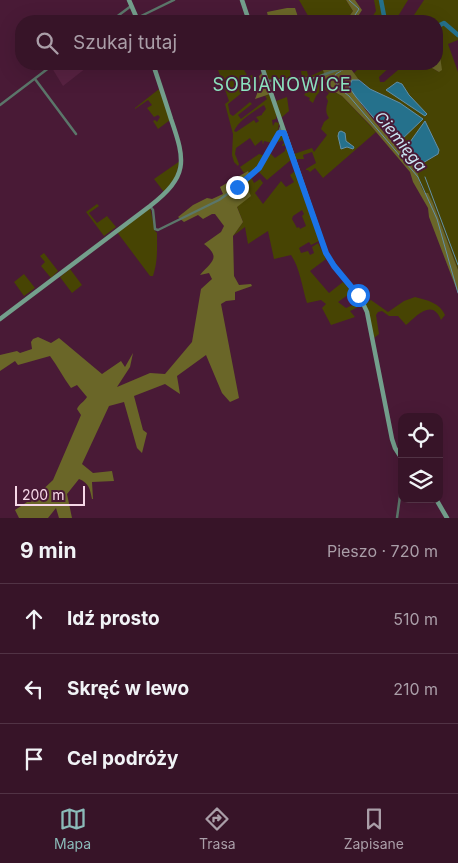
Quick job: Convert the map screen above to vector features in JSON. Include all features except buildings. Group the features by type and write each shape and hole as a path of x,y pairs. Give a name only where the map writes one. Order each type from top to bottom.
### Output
{"street":[{"path":"129,0 135,15"},
{"path":"146,15 174,0"},
{"path":"242,0 247,15"},
{"path":"119,15 132,6"},
{"path":"0,106 46,70"},
{"path":"0,319 150,206 168,192 174,184 180,170 182,157 179,141 155,70"},
{"path":"264,70 282,126 282,133 326,253 334,266 358,295 366,310 392,439 401,458"},
{"path":"267,81 315,78 336,70"},
{"path":"35,79 76,134"},
{"path":"150,206 153,210 155,229 158,230 219,200 244,182 259,168 282,133"},
{"path":"397,518 399,503"},
{"path":"438,503 446,518"}],"shaded area":[{"path":"299,0 346,0 353,11 350,15 308,15"},
{"path":"346,0 355,0 362,10 359,15 350,15 353,11"},
{"path":"374,0 408,0 399,15 373,15 376,11"},
{"path":"424,0 458,0 458,40 448,44 458,72 458,270 433,203 422,189 418,177 416,167 438,154 439,150 425,121 410,142 401,148 401,152 395,143 398,143 422,119 400,103 370,89 353,74 357,70 387,70 379,77 380,82 384,82 398,70 436,70 439,72 439,70 443,70 443,15 414,15"},
{"path":"295,8 297,15 268,15 267,12"},
{"path":"53,70 83,70 63,86"},
{"path":"218,70 244,70 248,77 252,75 255,79 252,81 254,83 228,104 230,114 233,116 250,102 252,104 238,115 241,119 267,99 265,96 270,94 277,114 276,119 272,120 273,126 275,122 279,123 278,131 272,143 264,141 263,145 262,140 255,146 250,138 236,148 235,154 238,166 234,162 232,155 233,134 225,104 229,101","holes":["264,105 266,109 256,117 259,121 256,123 254,120 236,132 234,131 239,123"]},
{"path":"265,70 290,70 291,78 268,79"},
{"path":"323,70 328,88 342,96 376,132 323,178 315,168 310,172 306,170 316,163 312,152 303,155 304,159 296,159 294,154 312,148 314,152 327,135 321,129 324,122 329,118 326,112 328,101 326,97 329,93 323,88 313,103 309,100 310,98 304,95 307,91 312,93 316,82 312,80 312,77 302,77 301,71 307,71 308,75 313,75"},
{"path":"323,70 352,70 359,80 352,80 349,86 360,103 416,168 421,186 425,193 428,193 433,203 458,270 458,293 429,217 428,208 413,182 410,172 371,126 342,96 328,88"},
{"path":"262,73 270,94 255,99 259,85 259,76"},
{"path":"159,89 170,120 158,129 153,121 157,122 160,117 158,115 154,117 147,108 152,105 148,100 135,108"},
{"path":"287,97 289,111 281,118 276,101"},
{"path":"280,134 283,135 292,159 267,180 258,171 270,153 275,158 285,151 287,147 286,145 282,146 284,143 282,140 279,142 276,140"},
{"path":"259,154 265,156 250,175 254,183 260,179 263,183 255,193 263,204 281,181 286,187 294,182 290,175 295,171 319,241 311,245 309,242 299,248 301,253 308,251 310,255 314,253 312,247 318,243 326,259 310,271 329,293 343,282 352,292 338,302 346,308 360,302 362,305 350,311 355,317 331,325 322,308 326,304 321,300 307,303 294,260 291,255 274,259 268,231 248,244 245,227 233,236 243,222 237,207 248,171 244,173 240,167","holes":["302,210 304,214 302,216 306,226 300,229 299,227 297,228 292,219 293,216"]},
{"path":"180,161 174,181 164,192 154,179"},
{"path":"248,171 250,175 245,183 251,196 237,207 243,222 233,236 234,276 239,285 251,284 252,286 235,292 235,300 226,301 221,304 239,398 230,402 222,393 206,355 177,376 180,394 165,384 134,396 143,430 147,433 142,453 137,448 124,402 109,406 82,464 93,473 112,471 114,481 92,482 92,499 89,487 79,479 67,494 72,518 59,518 56,508 48,518 19,518 15,510 36,496 53,480 81,415 77,409 87,397 77,385 71,388 50,356 18,365 15,361 0,371 0,355 17,351 20,353 32,349 31,342 38,337 51,343 59,338 102,374 121,361 125,367 133,353 130,367 117,387 150,373 165,374 192,342 201,289 212,279 209,273 200,275 214,257 213,253 204,244 221,232 224,226 215,214 203,219 198,215 184,222 178,217 193,205 207,198 212,199 223,194 220,187"},
{"path":"97,204 99,206 89,213 97,223 107,216 116,227 104,236 86,212"},
{"path":"150,207 157,233 156,260 153,276 150,276 117,232"},
{"path":"44,253 58,271 51,278 41,266 45,262 40,256"},
{"path":"70,269 82,285 72,293 60,277"},
{"path":"24,274 35,288 24,296 14,282"},
{"path":"415,297 436,305 445,315 441,320 433,310 425,310 406,325 398,316 389,316 382,311 378,312 376,315 379,334 374,338 365,304 371,300 388,312 404,301"}],"water":[{"path":"352,80 359,80 370,89 400,103 423,119 398,143 395,143 349,87"},
{"path":"397,82 402,84 409,95 427,114 425,116 386,90"},
{"path":"425,121 439,150 438,154 416,167 401,152 401,149 410,142"},
{"path":"341,131 345,133 346,141 354,147 353,149 347,147 341,149 338,136"}],"waterway":[{"name":"Ciemięga","path":"349,0 359,9 355,15"},
{"path":"381,0 384,15"},
{"path":"443,24 458,35"},
{"name":"Ciemięga","path":"341,71 334,78 339,88 349,96 418,177 437,219 458,293"},
{"name":"Ciemięga","path":"425,177 458,265"}],"district":[{"name":"SOBIANOWICE","path":"282,84"}],"route":[{"path":"237,187 259,168 279,133 284,133 326,253 342,278 358,295"}]}
